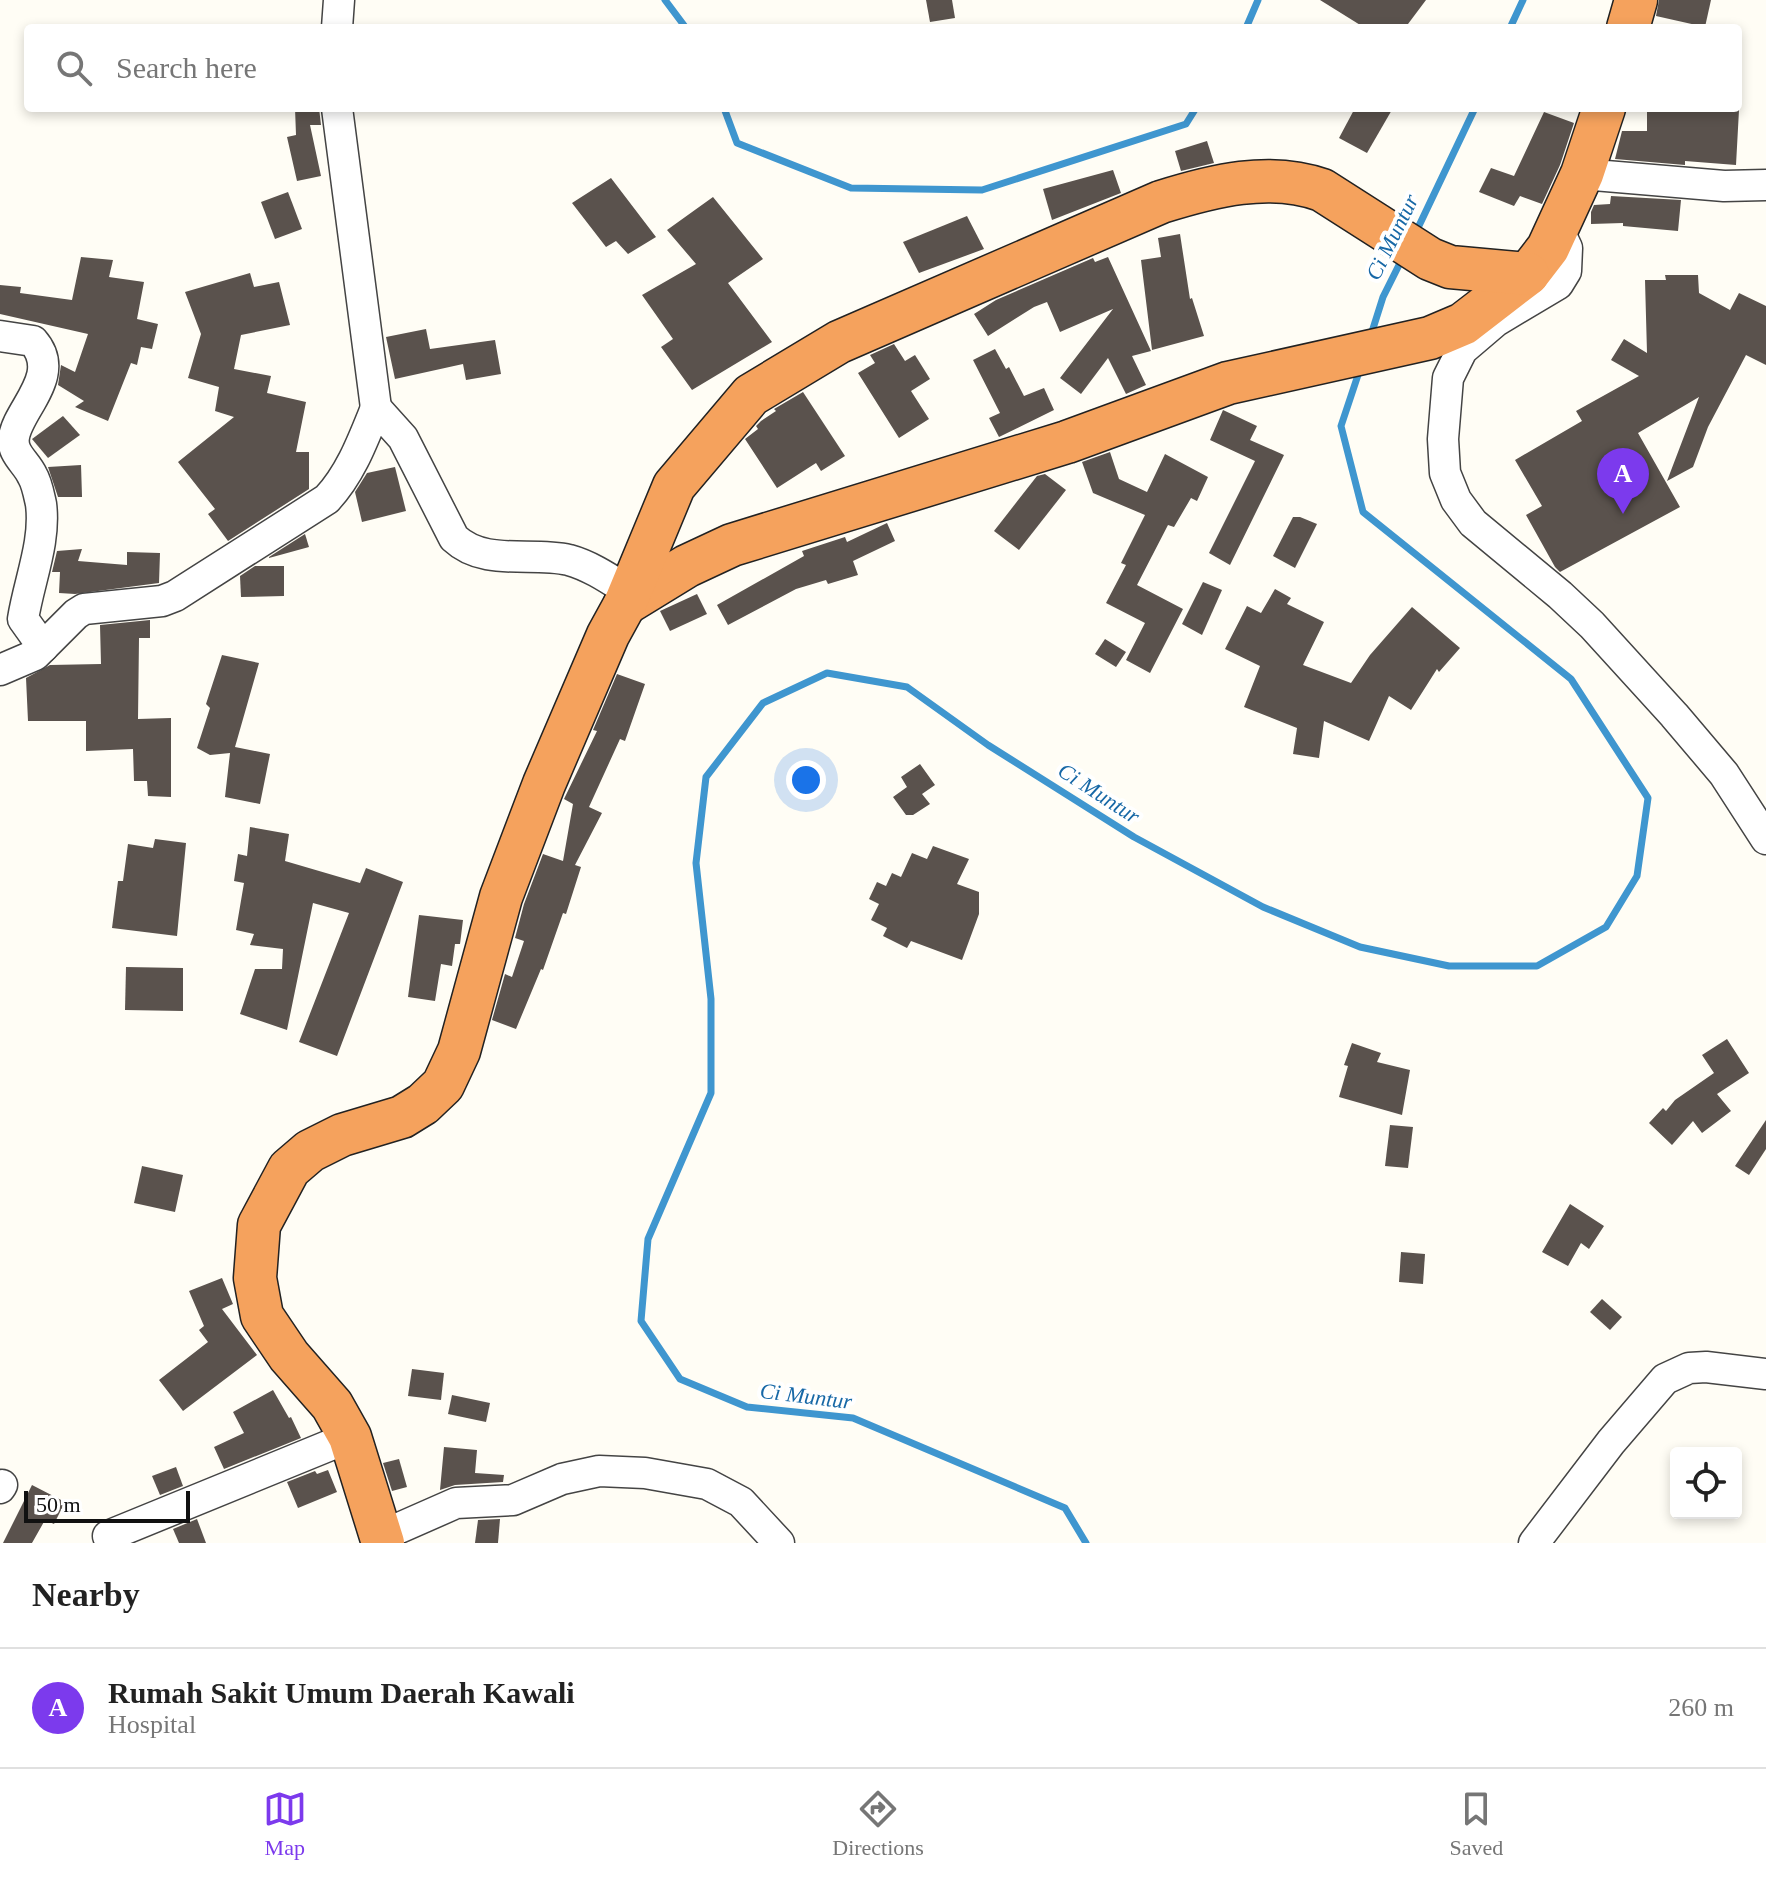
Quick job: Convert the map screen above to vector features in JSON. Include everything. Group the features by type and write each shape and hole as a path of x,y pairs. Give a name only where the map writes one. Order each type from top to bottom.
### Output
{"highway":[{"path":"1629,24 1636,0"},
{"path":"628,598 732,545 828,518 1067,442 1228,383 1430,338 1463,324 1528,274 1548,248 1582,174 1603,112"},
{"path":"382,1539 350,1437 332,1405 289,1356 262,1316 255,1278 259,1225 289,1169 310,1151 342,1135 402,1117 423,1104 443,1085 459,1051 501,897 538,798 608,635 628,598 674,486 751,395 839,342 1161,202 1213,186 1289,181 1322,190 1430,259 1450,267 1528,274"}],"street":[{"path":"337,24 339,0"},
{"path":"0,670 24,662 84,609 162,601 175,596 327,499 341,483 362,445 376,408 338,112"},
{"path":"1582,174 1724,186 1766,185"},
{"path":"1558,229 1567,248 1566,271 1558,284 1496,321 1462,350 1448,378 1443,439 1445,473 1456,500 1473,523 1571,605 1622,655 1724,774 1766,839"},
{"path":"0,336 33,341 42,361 36,395 13,442 17,454 33,475 41,508 42,530 23,619 43,647"},
{"path":"376,408 403,438 454,538 464,548 496,555 569,560 588,567 628,598"},
{"path":"1534,1543 1611,1442 1665,1379 1689,1368 1706,1367 1766,1374"},
{"path":"108,1536 350,1437"},
{"path":"382,1539 456,1503 513,1500 562,1479 599,1471 645,1473 707,1484 741,1502 779,1543"}],"building":[{"path":"926,0 952,0 955,18 930,22"},
{"path":"1320,0 1426,0 1408,24 1359,24"},
{"path":"1659,0 1711,0 1706,24 1656,16"},
{"path":"295,112 319,112 321,125 310,125 321,176 297,181 287,137 296,135"},
{"path":"1353,112 1391,112 1367,153 1339,138"},
{"path":"1544,112 1574,123 1560,165 1542,204 1520,196 1514,206 1479,192 1491,168 1514,176"},
{"path":"1647,112 1739,112 1736,165 1685,161 1685,165 1615,159 1622,131 1647,131"},
{"path":"1207,141 1214,163 1181,171 1175,151"},
{"path":"1113,170 1121,193 1052,220 1043,189"},
{"path":"611,178 656,237 628,254 616,241 606,247 572,203"},
{"path":"288,192 302,229 275,239 261,202"},
{"path":"1611,196 1681,200 1678,231 1623,226 1623,223 1591,224 1594,205 1610,204"},
{"path":"713,197 763,259 728,283 772,342 692,390 661,347 673,339 642,295 696,264 667,230"},
{"path":"967,216 984,249 919,273 903,242"},
{"path":"1180,234 1190,299 1204,336 1152,350 1141,260 1161,257 1158,238"},
{"path":"81,257 113,260 109,277 144,282 137,319 158,324 152,349 141,347 137,365 131,363 108,421 75,407 84,401 58,385 61,365 75,372 88,334 0,314 0,285 21,287 20,293 72,300"},
{"path":"1108,257 1151,351 1132,356 1146,385 1126,394 1108,358 1081,394 1060,378 1113,309 1060,332 1047,302 988,336 974,314 996,300 1093,258 1095,262"},
{"path":"250,273 254,287 279,282 290,325 241,335 234,369 271,376 267,393 306,402 296,452 309,452 309,489 228,541 208,514 215,509 178,462 234,417 215,411 219,387 188,378 201,334 185,292"},
{"path":"1665,275 1698,275 1699,293 1730,310 1739,293 1766,306 1766,365 1746,355 1708,427 1693,467 1667,481 1699,397 1638,433 1680,507 1560,572 1526,515 1542,506 1515,460 1582,421 1576,411 1639,376 1611,360 1624,339 1647,353 1645,280 1666,280"},
{"path":"426,329 430,349 495,340 501,374 466,380 463,364 395,379 386,337"},
{"path":"894,344 905,361 915,355 930,379 911,391 929,419 899,438 858,373 875,363 870,355"},
{"path":"995,349 1006,369 1009,367 1024,396 1044,388 1054,410 999,437 989,418 1000,413 973,360"},
{"path":"803,392 845,456 821,471 816,463 777,488 745,439 758,429 756,426 761,421 776,411 774,409"},
{"path":"1223,410 1257,426 1250,440 1284,455 1230,565 1209,553 1255,461 1210,440"},
{"path":"63,416 80,435 48,458 32,439"},
{"path":"1110,452 1119,479 1147,492 1165,454 1208,477 1197,501 1191,498 1174,527 1168,525 1137,585 1183,609 1150,673 1126,660 1145,623 1106,603 1126,565 1121,563 1145,515 1093,493 1082,462"},
{"path":"81,465 82,497 58,497 48,467"},
{"path":"395,467 406,511 362,522 355,492 367,473"},
{"path":"1045,474 1066,490 1019,550 994,531 1037,476"},
{"path":"1293,517 1317,524 1295,568 1273,556"},
{"path":"887,523 895,541 853,561 858,575 796,589 728,625 717,605 804,556 802,551 845,537 847,542"},
{"path":"305,534 309,547 269,558 269,557"},
{"path":"82,549 78,561 127,565 127,552 160,553 159,583 75,594 59,593 60,572 52,572 57,551"},
{"path":"255,566 284,566 284,596 241,597 240,576"},
{"path":"1203,582 1222,590 1202,635 1182,624"},
{"path":"1275,589 1291,598 1287,604 1324,622 1303,665 1351,683 1370,655 1412,607 1460,648 1439,672 1437,669 1411,710 1389,696 1369,741 1324,721 1319,758 1293,754 1297,728 1244,707 1260,666 1225,649 1247,606 1261,613"},
{"path":"697,594 707,614 670,631 660,611"},
{"path":"150,620 150,638 139,638 138,719 171,718 171,797 148,796 147,781 134,781 133,749 86,751 86,721 28,721 26,678 50,665 101,664 100,625"},
{"path":"1105,639 1126,652 1116,667 1095,654"},
{"path":"222,655 259,663 235,747 270,754 260,804 225,797 230,753 210,755 197,748 210,708 206,704"},
{"path":"617,674 645,684 625,741 620,739 589,807 602,813 575,865 581,867 566,914 563,913 543,970 516,1029 492,1020 505,974 512,977 524,941 515,938 524,904 543,854 563,861 573,804 564,799 597,731 593,730"},
{"path":"920,764 935,785 922,794 930,804 913,815 906,815 893,797 907,787 901,777"},
{"path":"250,827 289,834 285,861 360,883 366,868 403,882 337,1056 299,1042 349,913 313,903 287,1030 240,1014 255,969 282,969 283,949 250,945 254,934 236,930 244,883 234,881 238,854 247,856"},
{"path":"155,839 186,843 177,936 112,928 118,881 123,881 128,844 153,848"},
{"path":"933,846 969,859 957,884 979,892 979,914 962,960 911,941 907,948 883,936 887,928 871,920 879,904 869,899 877,882 886,886 892,873 901,877 912,853 927,859"},
{"path":"419,915 463,920 460,944 455,944 452,966 441,964 435,1001 408,997"},
{"path":"126,967 183,968 183,1011 125,1010"},
{"path":"1727,1039 1749,1073 1717,1094 1731,1111 1702,1133 1693,1121 1672,1145 1649,1123 1663,1108 1666,1111 1675,1100 1714,1073 1702,1055"},
{"path":"1352,1043 1381,1053 1377,1062 1410,1070 1402,1115 1339,1097 1348,1066 1344,1065"},
{"path":"1766,1120 1766,1149 1749,1175 1735,1166"},
{"path":"1390,1125 1413,1127 1408,1168 1385,1166"},
{"path":"142,1166 183,1175 175,1212 134,1203"},
{"path":"1570,1204 1604,1226 1589,1249 1581,1243 1568,1266 1542,1252"},
{"path":"1401,1252 1425,1254 1423,1284 1399,1282"},
{"path":"222,1278 233,1304 222,1309 257,1355 183,1411 159,1380 208,1342 199,1330 204,1326 189,1291"},
{"path":"1602,1299 1622,1317 1610,1330 1590,1312"},
{"path":"412,1369 444,1373 441,1400 408,1396"},
{"path":"273,1390 301,1438 224,1469 214,1447 244,1433 233,1412"},
{"path":"452,1395 490,1403 486,1422 448,1414"},
{"path":"444,1447 477,1450 475,1473 504,1475 503,1482 455,1485 440,1490"},
{"path":"399,1459 407,1487 392,1491 383,1463"},
{"path":"176,1467 183,1486 160,1495 152,1476"},
{"path":"328,1470 337,1492 298,1508 287,1482 315,1471 317,1474"},
{"path":"32,1485 65,1502 54,1524 45,1520 32,1543 3,1543"},
{"path":"197,1519 206,1543 179,1543 173,1529"},
{"path":"500,1519 498,1543 475,1543 478,1520"}],"waterway":[{"name":"Ci Muntur","path":"665,0 683,24"},
{"name":"Ci Muntur","path":"1248,24 1258,0"},
{"name":"Ci Muntur","path":"1512,24 1523,0"},
{"name":"Ci Muntur","path":"725,112 737,143 851,188 982,190 1186,124 1194,112"},
{"name":"Ci Muntur","path":"1416,232 1473,112"},
{"name":"Ci Muntur","path":"1370,338 1383,297 1403,257"},
{"name":"Ci Muntur","path":"1086,1543 1065,1508 853,1418 747,1407 680,1379 641,1321 648,1239 711,1093 711,999 696,863 706,777 763,703 827,673 907,687 988,745 1134,837 1263,907 1360,947 1449,966 1537,966 1606,927 1637,876 1648,798 1571,679 1363,512 1341,426 1360,369"}],"place":[{"name":"Rumah Sakit Umum Daerah Kawali","path":"1623,514"}]}
